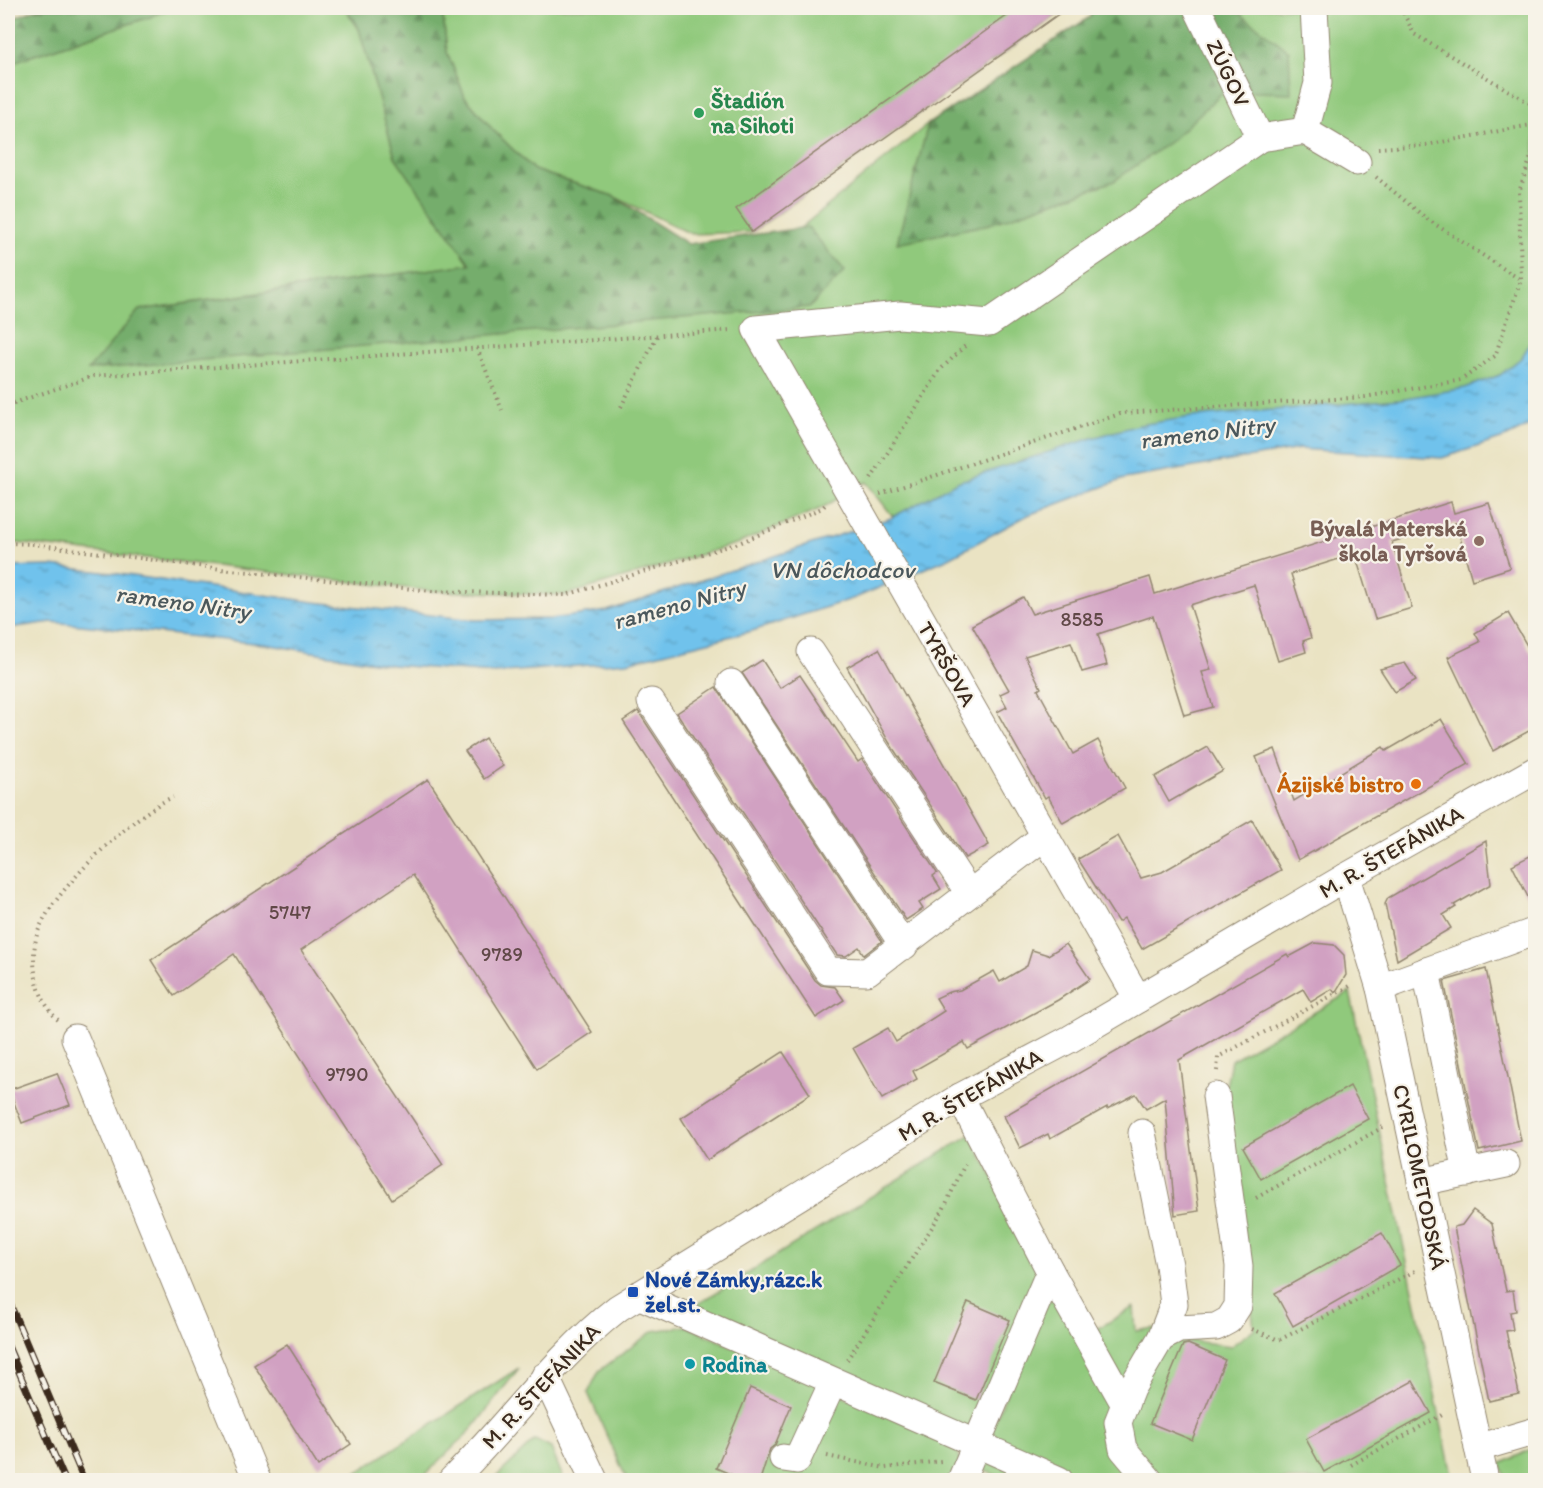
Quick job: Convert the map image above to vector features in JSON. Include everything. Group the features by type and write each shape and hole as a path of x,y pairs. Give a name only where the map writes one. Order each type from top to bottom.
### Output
{"street":[{"name":"ZÚGOV","path":"1197,8 1260,138"},
{"path":"1305,131 1318,83 1314,8"},
{"path":"756,329 900,315 989,323 1260,138 1305,131 1349,156"},
{"name":"TYRŠOVA","path":"756,329 1138,999"},
{"path":"811,652 969,893"},
{"path":"731,683 904,946"},
{"path":"651,702 828,971 867,972 904,946 969,893 1045,836"},
{"name":"M. R. ŠTEFÁNIKA","path":"452,1480 481,1452 545,1376 584,1335 638,1295 960,1097 1138,999 1346,877 1536,770"},
{"name":"CYRILOMETODSKÁ","path":"1346,877 1369,985 1421,1182 1485,1480"},
{"path":"1369,985 1426,971 1536,932"},
{"path":"1426,971 1467,1173"},
{"path":"75,1038 249,1473"},
{"path":"1161,1338 1179,1329 1216,1327 1228,1320 1238,1306 1239,1266 1216,1096"},
{"path":"960,1097 1050,1271 1125,1405"},
{"path":"1142,1134 1169,1265 1174,1304 1161,1338 1118,1422 1123,1449 1149,1480"},
{"path":"1421,1182 1506,1164"},
{"path":"969,1461 1050,1271"},
{"path":"638,1295 833,1382 969,1461 1059,1480"},
{"path":"545,1376 594,1480"},
{"path":"792,1455 833,1382"},
{"path":"1478,1448 1536,1431"}],"path":[{"path":"1401,8 1414,34 1536,107"},
{"path":"1349,156 1426,145 1536,124"},
{"path":"8,543 33,544 221,569 432,591 566,595 739,543 822,508 855,500 1123,413 1365,397 1461,380 1495,357 1521,280 1519,192 1536,142"},
{"path":"1349,156 1427,219 1521,280"},
{"path":"855,500 940,370 989,323"},
{"path":"8,405 94,376 756,329"},
{"path":"621,407 657,335"},
{"path":"477,348 502,410"},
{"path":"75,1038 52,1014 39,990 34,964 38,934 56,903 86,867 143,814 173,797"},
{"path":"1216,1096 1218,1057 1369,985"},
{"path":"1231,1212 1389,1124"},
{"path":"833,1382 943,1210 979,1133"},
{"path":"1228,1320 1279,1340 1419,1269"},
{"path":"1351,1465 1448,1412"},
{"path":"792,1455 885,1468 969,1461"}],"green space":[{"path":"39,8 171,8 19,60 8,67 8,20"},
{"path":"171,8 345,8 359,29 441,218 470,264 140,310 89,370 761,260 928,124 1090,17 1093,8 1535,8 1536,364 1522,382 1140,454 916,546 866,482 822,508 739,543 566,595 432,591 8,542 8,67 19,60"},
{"path":"345,8 442,8 447,52 465,97 493,130 534,170 613,196 688,244 808,227 845,271 810,307 88,370 139,310 470,264 395,157 359,29"},
{"name":"Štadión na Sihoti","path":"442,8 1067,8 752,232 691,234 613,196 534,170 493,130 465,97 447,52"},
{"path":"1093,8 1233,8 1289,51 1291,93 1224,91 1172,140 1114,181 990,224 897,243 928,124 1090,17"},
{"path":"1350,992 1453,1480 1079,1480 1001,1446 992,1428 1046,1300 1060,1300 1082,1338 1134,1307 1136,1331 1153,1328 1178,1339 1231,1346 1254,1329 1225,1091 1231,1060"},
{"path":"970,1135 1037,1255 1040,1282 978,1424 960,1430 688,1310"},
{"path":"686,1326 956,1446 961,1462 953,1480 627,1480 588,1393 599,1371 653,1331"},
{"path":"519,1368 473,1428 420,1480 348,1480 356,1473"},
{"path":"535,1440 551,1448 564,1480 493,1480"},
{"path":"1535,1447 1535,1480 1506,1480 1501,1464"},
{"path":"988,1455 1043,1480 1007,1480 973,1466"}],"water":[{"name":"VN dôchodcov","path":"1535,336 1535,423 1507,437 1442,458 1299,449 1124,479 1028,515 949,558 855,598 752,631 627,662 493,673 392,665 264,644 52,622 8,628 8,567 51,566 314,602 475,620 551,619 607,611 891,518 957,482 1139,425 1191,417 1400,399 1465,388 1500,375 1521,358"}],"building":[{"path":"1018,8 1067,8 752,232 736,209"},
{"path":"1451,502 1454,513 1489,503 1510,568 1472,580 1456,523 1392,542 1412,608 1375,619 1355,554 1291,574 1311,638 1303,641 1306,652 1278,661 1254,585 1190,605 1211,670 1202,672 1213,707 1184,715 1153,616 1098,634 1107,665 1082,672 1071,642 1025,656 1041,688 1038,690 1073,754 1098,740 1125,788 1063,823 1048,796 1045,798 997,712 1007,707 1000,694 1009,690 972,625 1023,597 1032,614 1150,577 1155,594"},
{"path":"1508,613 1536,661 1536,727 1493,751 1448,657 1480,642 1475,633"},
{"path":"879,649 989,845 965,858 889,742 847,667"},
{"path":"762,660 780,688 800,675 858,762 862,759 937,873 933,876 941,889 919,903 923,909 906,920 742,673"},
{"path":"1405,663 1416,680 1395,692 1380,669"},
{"path":"716,687 882,941 864,955 859,947 846,956 837,955 677,713"},
{"path":"638,711 815,980 821,985 835,987 844,1000 816,1018 623,721"},
{"path":"1441,719 1469,764 1298,860 1256,757 1275,749 1294,801 1383,747 1386,751"},
{"path":"485,738 503,766 484,779 465,751"},
{"path":"1208,747 1223,771 1169,802 1155,777"},
{"path":"428,779 592,1032 537,1069 413,875 301,950 443,1165 392,1199 234,954 174,996 151,960"},
{"path":"1252,820 1281,870 1142,949 1124,918 1118,922 1078,859 1118,836 1141,878 1162,872"},
{"path":"1486,841 1491,884 1454,905 1456,907 1443,915 1451,928 1397,960 1385,904 1388,898"},
{"path":"1536,853 1536,913 1512,865"},
{"path":"1315,943 1334,945 1344,955 1346,975 1335,993 1332,989 1311,1002 1303,989 1179,1060 1199,1211 1175,1215 1165,1098 1146,1109 1136,1094 1107,1109 1107,1107 1050,1139 1048,1134 1020,1148 1004,1116 1287,954 1289,957"},
{"path":"1066,944 1090,979 1058,1000 968,1049 964,1042 913,1071 917,1079 882,1099 853,1048 888,1028 896,1042 944,1011 936,998 960,990 994,971 1000,982 1027,966 1032,950 1048,955"},
{"path":"1486,969 1521,1141 1479,1151 1444,981"},
{"path":"783,1052 810,1094 707,1160 681,1118"},
{"path":"57,1073 70,1105 22,1123 9,1090"},
{"path":"1350,1086 1368,1119 1261,1179 1243,1147"},
{"path":"1473,1210 1492,1224 1506,1291 1513,1290 1516,1311 1510,1312 1513,1330 1506,1331 1519,1394 1489,1401 1454,1227 1462,1225"},
{"path":"1382,1233 1400,1265 1293,1326 1275,1293"},
{"path":"968,1302 1010,1320 976,1400 934,1383"},
{"path":"287,1344 351,1444 318,1466 254,1365"},
{"path":"1188,1344 1225,1360 1192,1440 1150,1423 1183,1345"},
{"path":"1413,1381 1431,1413 1324,1472 1306,1439"},
{"path":"750,1388 791,1406 775,1445 770,1449 760,1480 744,1480 716,1468"}],"railway":[{"path":"8,1299 84,1480"},
{"path":"8,1346 65,1480"}],"place":[{"name":"Štadión na Sihoti","path":"699,113"},
{"name":"Bývalá Materská škola Tyršová","path":"1479,541"},
{"name":"Ázijské bistro","path":"1416,784"},
{"name":"Nové Zámky,rázc.k žel.st.","path":"633,1292"},
{"name":"Rodina","path":"690,1364"}],"water label":[{"name":"rameno Nitry","path":"1207,432"},
{"name":"rameno Nitry","path":"183,602"},
{"name":"rameno Nitry","path":"679,604"}]}
